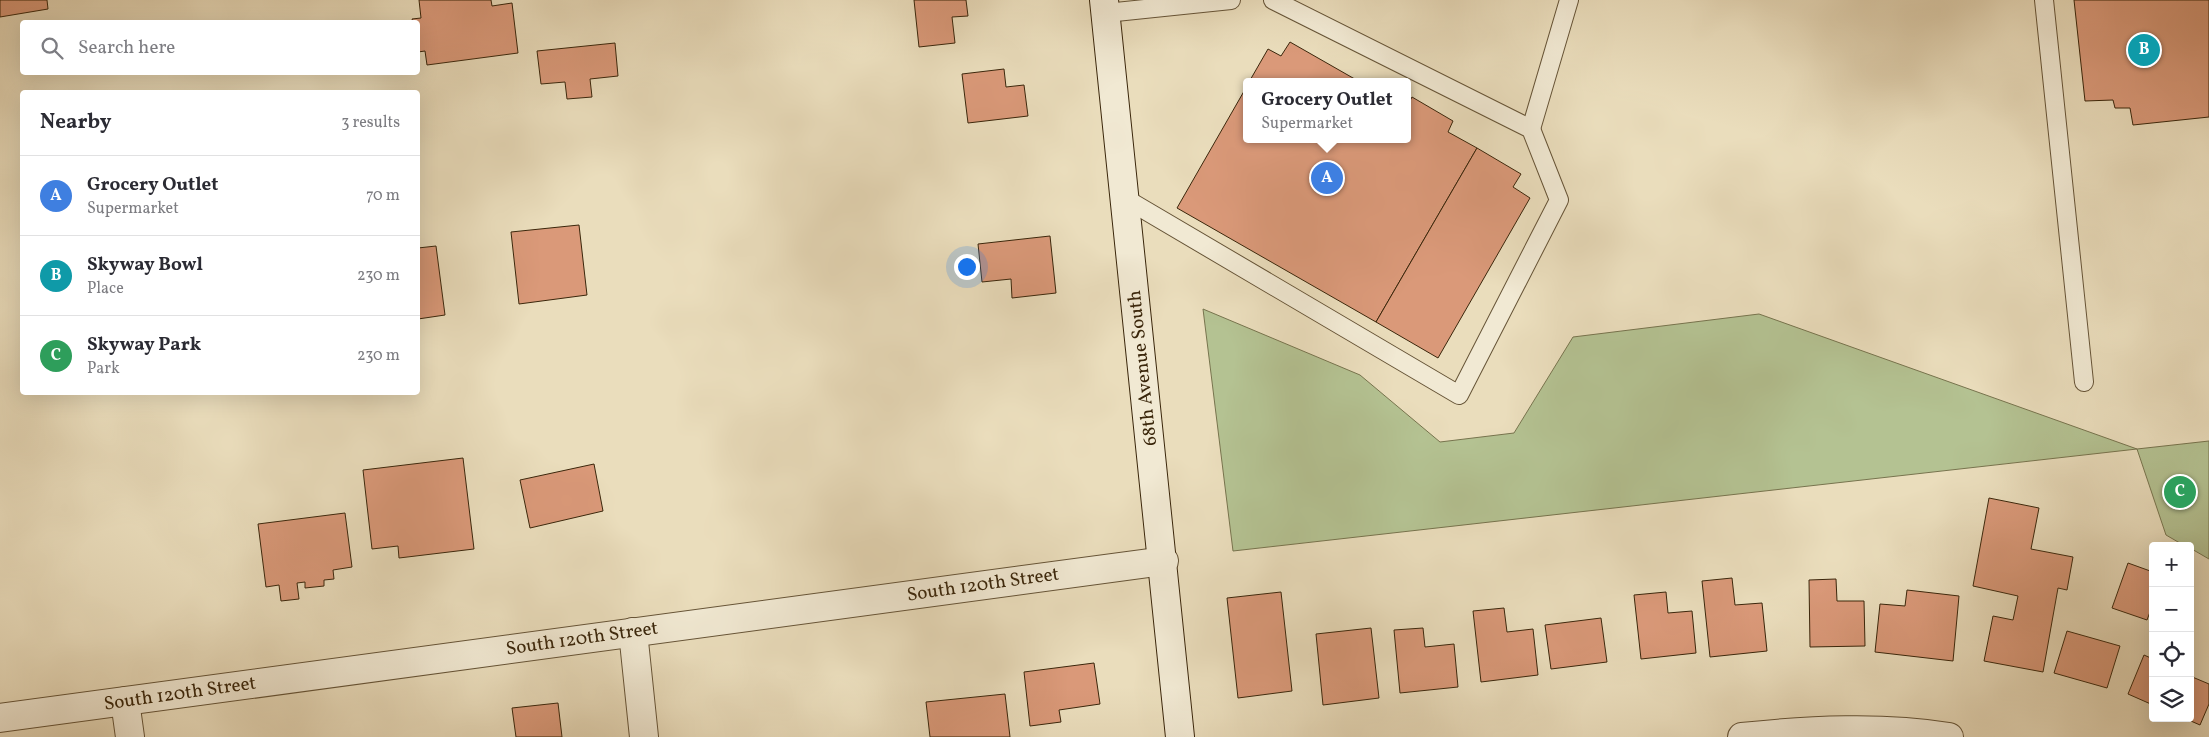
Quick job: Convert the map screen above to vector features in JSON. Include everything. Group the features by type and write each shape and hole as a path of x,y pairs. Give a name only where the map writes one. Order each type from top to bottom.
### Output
{"street":[{"name":"68th Avenue South","path":"1105,7 1164,561 1180,737"},
{"name":"South 120th Street","path":"0,718 1164,561"},
{"path":"633,632 644,737"},
{"path":"125,701 130,737"},
{"path":"1742,737 1806,731 1874,731 1949,737"}],"lane":[{"path":"1105,7 1231,0"},
{"path":"1273,0 1531,129"},
{"path":"1126,199 1459,394 1559,200 1531,129 1569,0"},
{"path":"2044,0 2084,382"}],"green space":[{"path":"1203,309 1360,375 1440,442 1514,433 1573,337 1759,314 2137,449 1233,551"},
{"path":"2209,441 2209,559 2194,550 2194,542 2178,542 2166,535 2137,449"}],"building":[{"path":"0,0 47,0 48,9 0,17"},
{"path":"419,0 491,0 492,6 512,3 518,53 427,65 425,51 420,52 420,20 412,19 421,18"},
{"path":"914,0 966,0 968,16 952,17 955,43 919,47"},
{"path":"2074,0 2209,0 2209,117 2133,125 2130,108 2115,108 2113,100 2085,101"},
{"path":"1290,42 1353,78 1251,78 1268,49 1281,56"},
{"path":"615,43 618,76 590,79 592,97 567,99 565,82 541,84 537,51"},
{"path":"1004,69 1006,87 1024,85 1028,116 968,123 962,74"},
{"path":"1243,93 1243,143 1411,143 1412,97 1453,121 1448,132 1477,148 1376,322 1177,208"},
{"path":"1477,148 1521,174 1513,187 1530,198 1438,358 1376,322"},
{"path":"579,225 587,295 519,304 511,232"},
{"path":"1050,236 1056,293 1012,298 1011,279 982,282 978,244"},
{"path":"436,246 445,315 420,319 420,248"},
{"path":"463,458 474,549 399,558 398,546 372,549 363,470"},
{"path":"594,464 603,511 530,528 520,480"},
{"path":"1989,498 2039,508 2031,549 2073,557 2067,590 2058,588 2043,672 1984,661 1993,616 2013,620 2018,596 1973,586"},
{"path":"345,513 352,567 333,570 334,579 324,580 324,586 305,588 305,582 297,583 299,599 281,601 279,585 266,587 258,524"},
{"path":"2128,563 2149,571 2149,615 2147,620 2112,608"},
{"path":"1732,578 1735,605 1762,603 1767,651 1710,657 1702,581"},
{"path":"1836,579 1837,601 1864,601 1865,646 1810,647 1809,580"},
{"path":"1907,590 1959,596 1953,661 1875,652 1880,604 1905,606"},
{"path":"1281,592 1292,691 1238,698 1227,598"},
{"path":"1666,592 1668,613 1692,611 1696,653 1641,659 1634,595"},
{"path":"1504,608 1507,632 1533,629 1538,675 1481,682 1473,611"},
{"path":"1601,618 1607,662 1551,669 1545,625"},
{"path":"1371,628 1379,698 1323,705 1316,634"},
{"path":"1423,628 1425,647 1454,644 1458,687 1400,693 1394,630"},
{"path":"2067,631 2120,646 2107,688 2054,673"},
{"path":"2144,655 2149,657 2149,703 2128,694"},
{"path":"1094,663 1100,704 1059,710 1061,722 1030,726 1024,672"},
{"path":"2194,678 2209,684 2209,704 2200,725 2193,722"},
{"path":"1005,694 1010,737 930,737 926,702"},
{"path":"558,703 562,737 516,737 512,708"}],"place":[{"name":"Skyway Bowl","path":"2144,50"},
{"name":"Grocery Outlet","path":"1327,178"},
{"name":"Skyway Park","path":"2180,492"}]}
